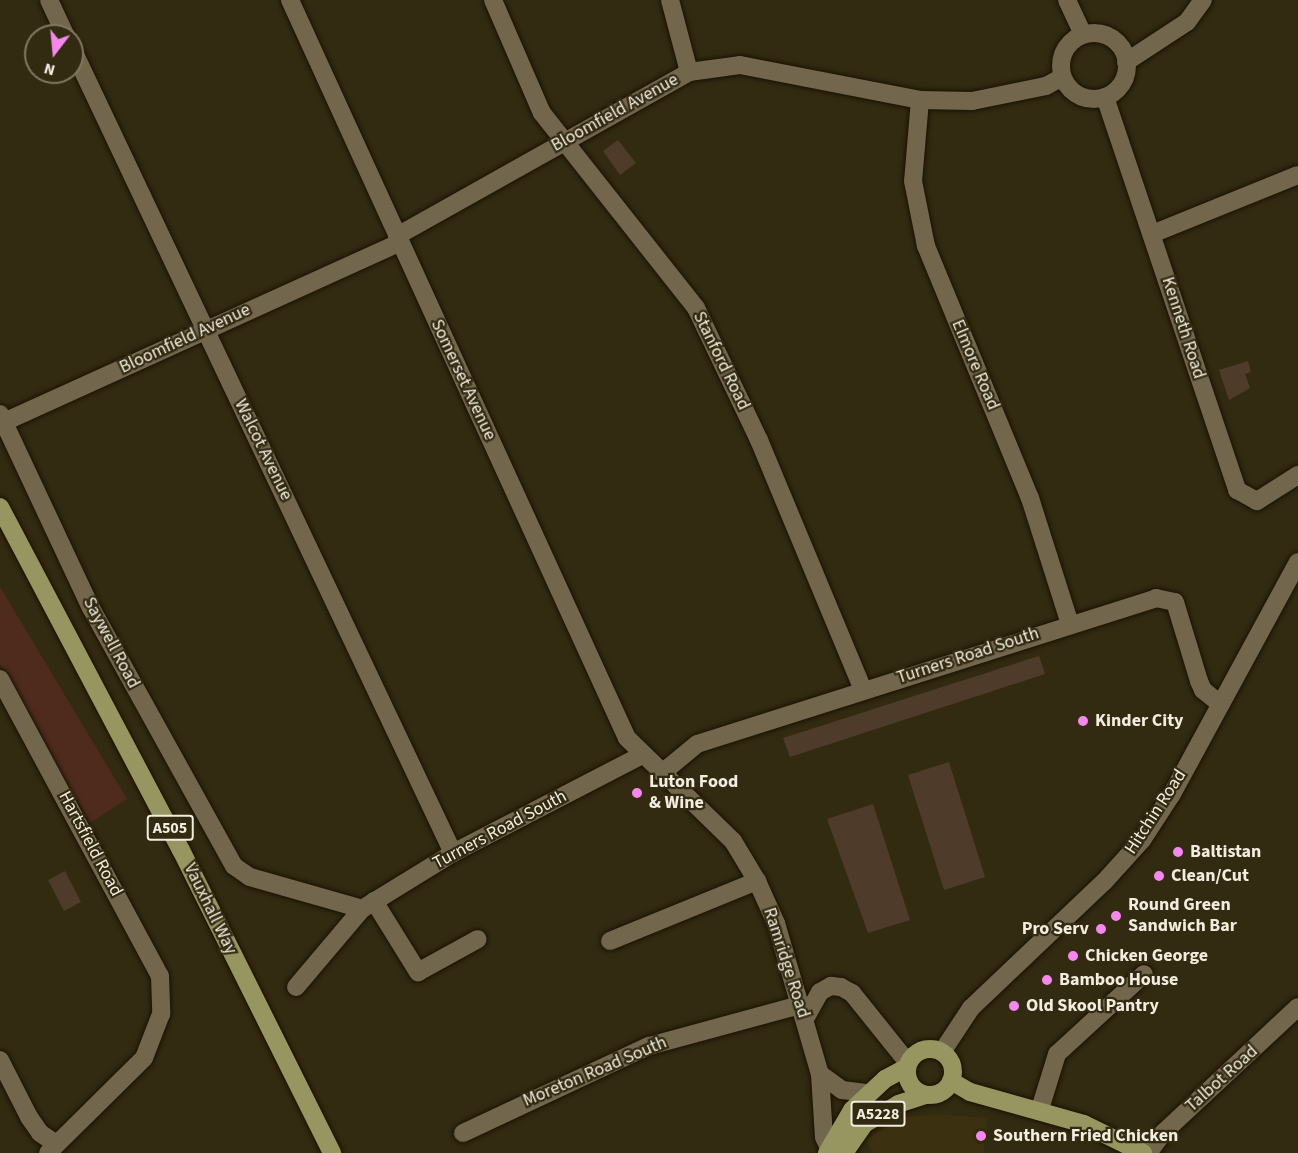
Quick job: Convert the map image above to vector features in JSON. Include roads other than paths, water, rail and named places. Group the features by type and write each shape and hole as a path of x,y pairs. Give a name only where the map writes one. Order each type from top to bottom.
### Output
{"main road":[{"name":"Vauxhall Way","path":"0,507 181,850 332,1153"},
{"path":"922,1050 942,1052 952,1066 951,1081 939,1093 926,1095 910,1085 907,1065 922,1050"},
{"name":"A5228","path":"833,1151 868,1093 907,1065"},
{"path":"951,1081 970,1092 1040,1109 1139,1152"},
{"name":"A5228","path":"833,1151 864,1124 898,1104 926,1095"}],"street":[{"path":"49,0 60,24"},
{"name":"Somerset Avenue","path":"290,0 622,729 642,755"},
{"name":"Stanford Road","path":"493,0 542,113 561,142 696,308 759,440 863,690"},
{"path":"670,0 689,72"},
{"path":"1067,0 1083,35"},
{"path":"1126,62 1111,38 1083,35 1066,48 1062,57 1062,77 1075,94 1095,99 1105,98 1119,87 1126,62 1187,22 1203,0"},
{"name":"Bloomfield Avenue","path":"2,418 205,329 399,239 561,142 689,72 740,64 920,100 972,101 1046,86 1062,77"},
{"name":"Walcot Avenue","path":"84,73 453,853"},
{"name":"Kenneth Road","path":"1105,98 1237,490 1257,501 1298,476"},
{"name":"Elmore Road","path":"920,100 913,182 926,246 1030,498 1070,624"},
{"path":"1152,234 1298,175"},
{"name":"Saywell Road","path":"2,418 91,608 234,866 250,878 368,905"},
{"name":"Hitchin Road","path":"942,1052 972,1008 1131,854 1172,794 1218,702 1298,562"},
{"name":"Turners Road South","path":"662,773 697,744 1156,598 1170,599 1178,609 1199,681 1203,690 1218,702"},
{"name":"Hartsfield Road","path":"0,679 160,976 161,1014 144,1058 52,1148"},
{"name":"Turners Road South","path":"296,987 368,905 453,853 642,755"},
{"name":"Ramridge Road","path":"642,755 733,841 757,881 776,923 803,1012 820,1074 824,1137 833,1151"},
{"path":"610,941 757,881"},
{"path":"368,905 418,972 478,939"},
{"path":"1040,1109 1057,1054 1144,974"},
{"path":"803,1012 820,992 831,986 841,987 852,993 907,1065"},
{"name":"Talbot Road","path":"1139,1152 1164,1132 1298,1007"},
{"name":"Moreton Road South","path":"463,1133 649,1046 803,1012"},
{"path":"0,1060 29,1117 52,1148"},
{"path":"820,1074 842,1090 868,1093"}],"place":[{"name":"Kinder City","path":"1083,721"},
{"name":"Luton Food & Wine","path":"637,793"},
{"name":"Baltistan","path":"1178,852"},
{"name":"Clean/Cut","path":"1159,876"},
{"name":"Round Green Sandwich Bar","path":"1116,916"},
{"name":"Pro Serv","path":"1101,929"},
{"name":"Chicken George","path":"1073,956"},
{"name":"Bamboo House","path":"1047,980"},
{"name":"Old Skool Pantry","path":"1014,1006"},
{"name":"Southern Fried Chicken","path":"981,1136"}]}
